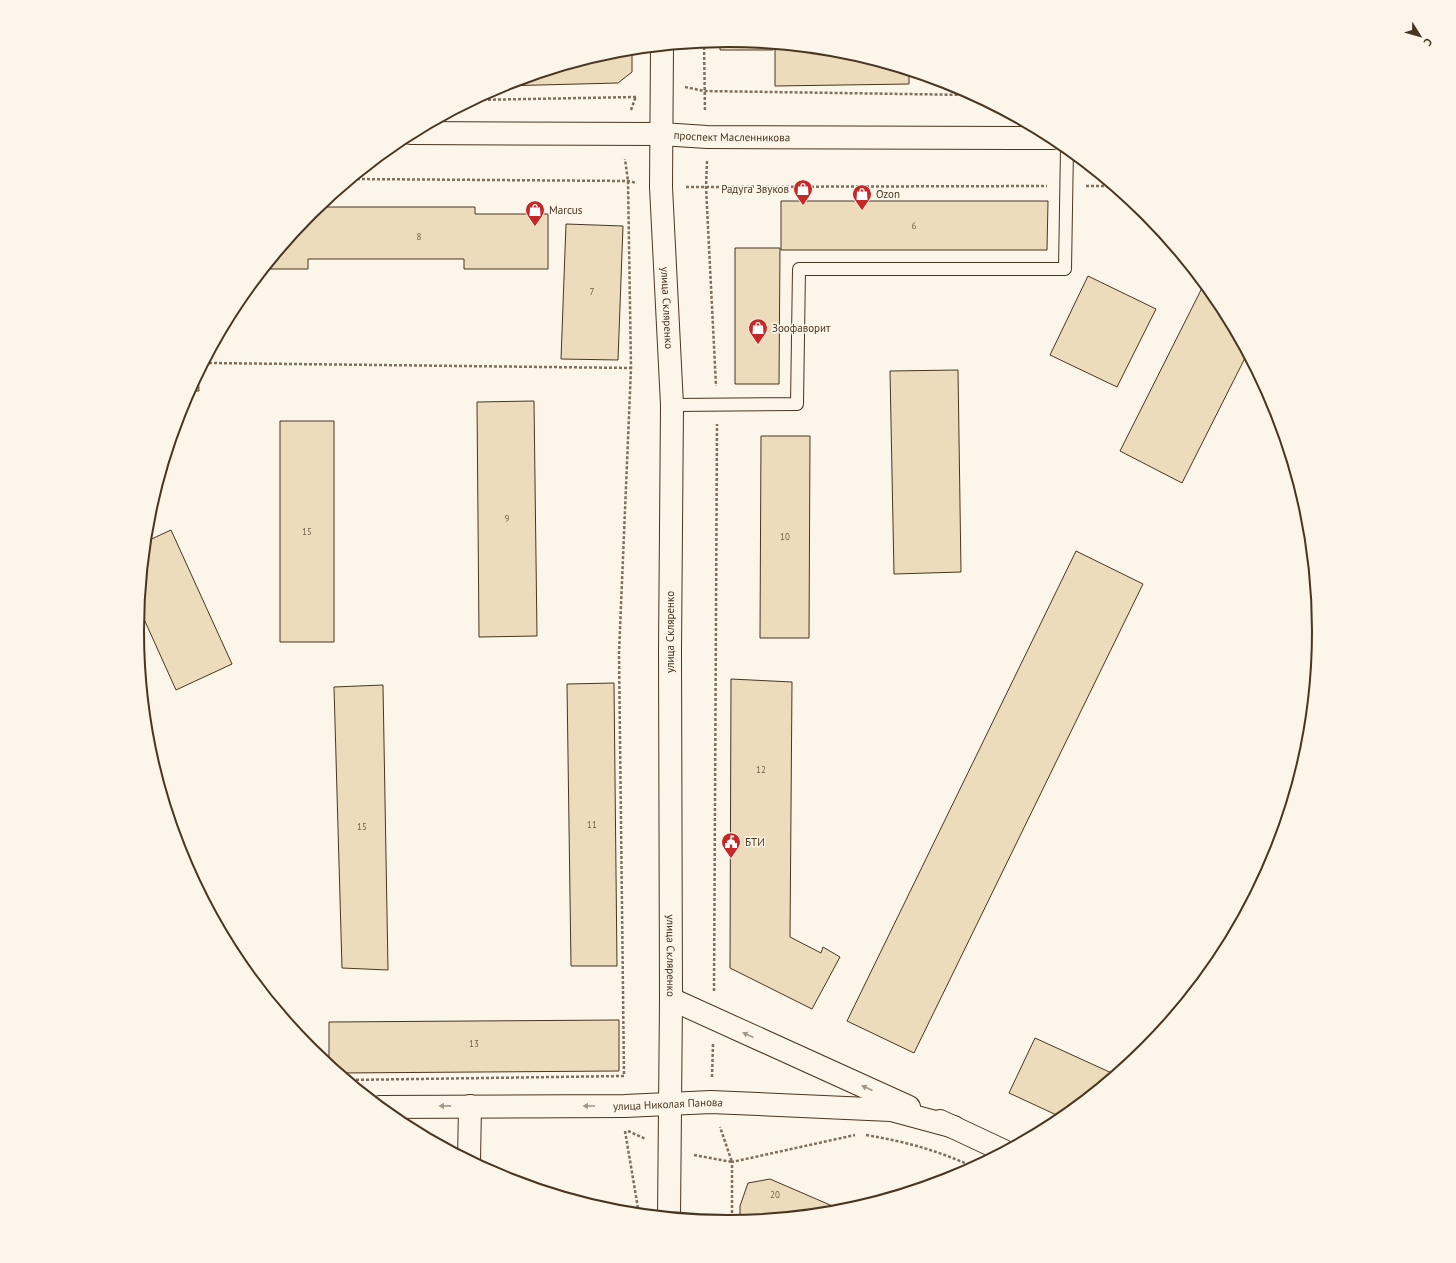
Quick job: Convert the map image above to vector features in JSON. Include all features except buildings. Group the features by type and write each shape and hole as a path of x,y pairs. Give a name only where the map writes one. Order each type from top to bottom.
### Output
{"street":[{"name":"улица Скляренко","path":"662,51 661,187 672,405 669,1213"},
{"name":"проспект Масленникова","path":"423,133 661,134 707,137 1040,138"},
{"name":"улица Николая Панова","path":"671,999 1000,1149"},
{"name":"улица Николая Панова","path":"389,1107 625,1106 711,1102 890,1110 954,1127"},
{"path":"469,1156 470,1106"}],"lane":[{"path":"672,405 798,404 799,269 1065,268 1067,156"}],"path":[{"path":"704,48 704,91 707,137 706,187 717,404 714,992"},
{"path":"485,100 636,97 662,83 704,91 960,95"},
{"path":"354,1080 624,1076 619,653 631,368 628,181 621,135 636,97 636,90"},
{"path":"359,179 628,181 661,187 1106,186"},
{"path":"209,363 631,368"},
{"path":"625,1130 638,1209"},
{"path":"732,1216 732,1162 858,1134"},
{"path":"865,1135 907,1142 968,1165"}],"place":[{"name":"Радуга Звуков","path":"803,206"},
{"name":"Ozon","path":"862,211"},
{"name":"Marcus","path":"535,227"},
{"name":"Зоофаворит","path":"758,345"},
{"name":"БТИ","path":"731,859"}]}
